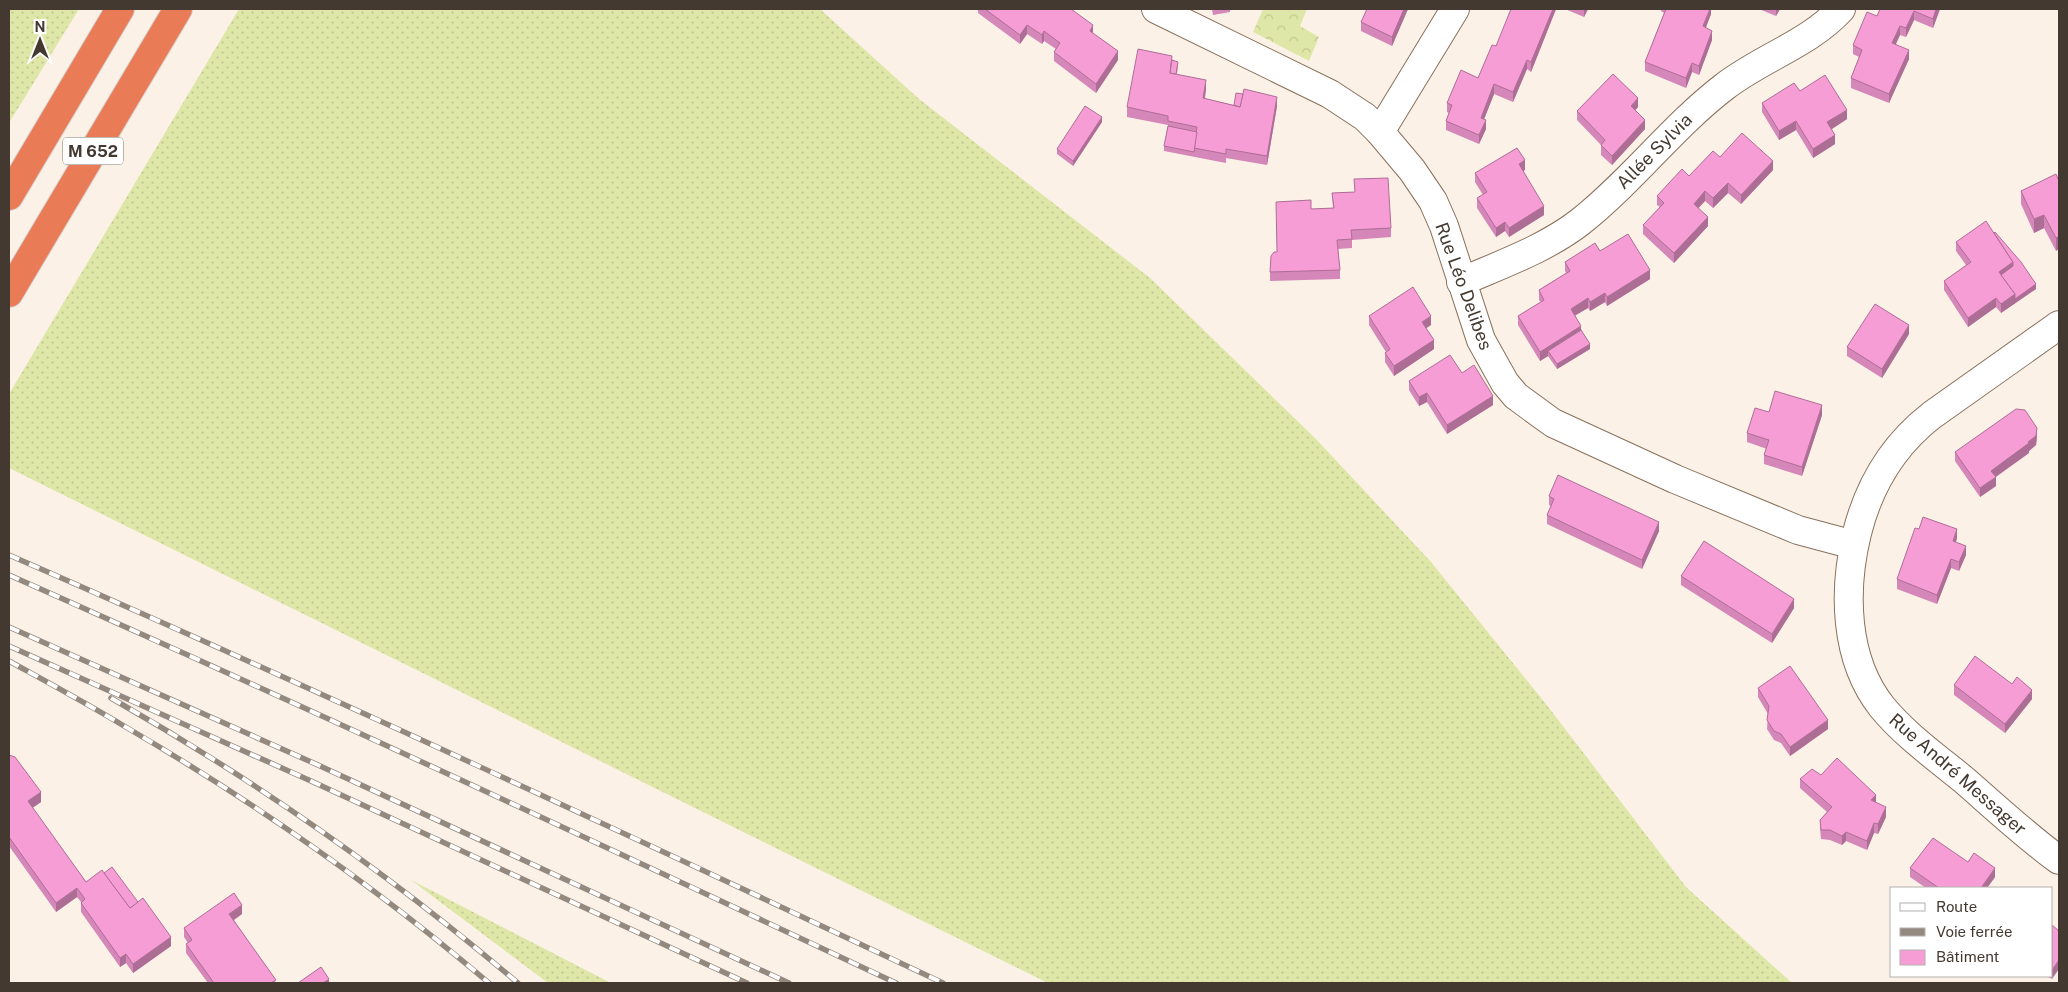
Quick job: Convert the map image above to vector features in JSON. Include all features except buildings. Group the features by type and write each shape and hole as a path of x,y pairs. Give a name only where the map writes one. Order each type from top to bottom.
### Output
{"highway":[{"name":"M 652","path":"9,196 120,9"},
{"name":"M 652","path":"9,293 178,9"}],"street":[{"name":"Rue Léo Delibes","path":"1156,9 1330,94 1365,117 1380,132 1412,170 1433,201 1444,226 1461,282 1482,340 1505,382 1516,396 1553,423 1675,479 1750,512 1798,530 1854,545"},
{"path":"1380,132 1455,9"},
{"name":"Allée Sylvia","path":"1461,282 1539,248 1579,222 1711,97 1727,84 1813,32 1829,21 1841,9"},
{"name":"Rue André Messager","path":"2057,854 1895,721 1881,705 1869,687 1855,654 1849,588 1850,563 1862,512 1878,475 1889,458 1916,427 2059,325"}],"green space":[{"path":"9,9 79,9 9,123"},
{"path":"239,9 820,9 919,99 1150,278 1316,439 1431,562 1546,704 1686,887 1792,983 1048,983 9,468 9,394"},
{"path":"1263,9 1307,9 1300,26 1319,37 1309,61 1253,32"},
{"path":"411,880 611,983 548,983"}],"railway":[{"path":"9,555 361,712 943,983"},
{"path":"9,575 565,828 896,983"},
{"path":"9,627 318,765 789,983"},
{"path":"9,646 311,781 747,983"},
{"path":"9,661 95,709 220,784 358,879 489,983"},
{"path":"111,698 218,762 321,831 422,905 518,983"}]}
